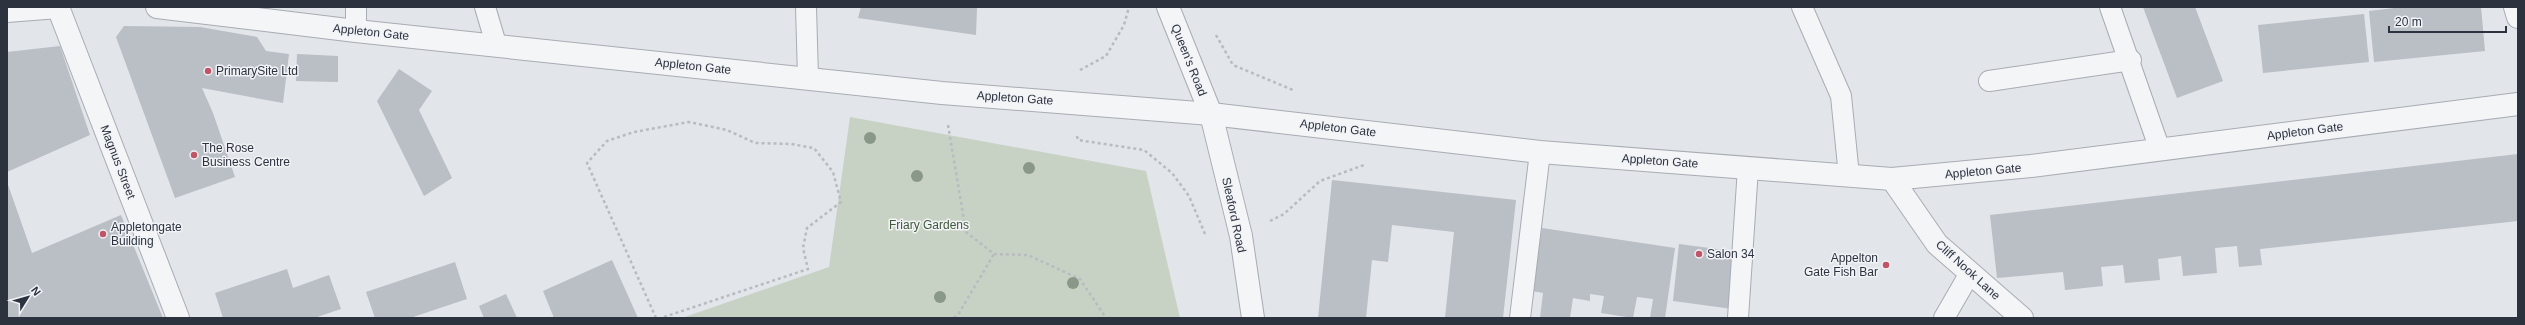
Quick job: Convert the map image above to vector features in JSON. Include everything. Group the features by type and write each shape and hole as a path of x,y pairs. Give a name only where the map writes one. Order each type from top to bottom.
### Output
{"street":[{"path":"7,11 58,7"},
{"name":"Magnus Street","path":"58,7 178,318"},
{"name":"Appleton Gate","path":"158,7 356,31 496,44 942,93 1211,114 1540,152 1892,179 2031,166 2518,104"},
{"name":"Queen's Road","path":"1168,7 1211,114"},
{"path":"2515,7 2518,17"},
{"name":"Sleaford Road","path":"1211,114 1241,236 1252,318"},
{"name":"Cliff Nook Lane","path":"1892,179 1936,244 2022,318"}],"lane":[{"path":"356,7 356,31"},
{"path":"485,7 496,44"},
{"path":"806,7 808,78"},
{"path":"1802,7 1841,96 1849,176"},
{"path":"2110,7 2131,60 2160,150"},
{"path":"1989,81 2131,60"},
{"path":"1520,318 1540,152"},
{"path":"1738,318 1748,168"},
{"path":"1944,318 1970,273"}],"path":[{"path":"1214,31 1233,65 1300,92"},
{"path":"942,93 966,232 994,254 1028,255 1080,279 1106,318"},
{"path":"656,318 587,163 608,141 634,132 689,122 727,130 755,143 791,144 814,148 833,172 841,202 807,228 803,248 808,269 661,318"},
{"path":"954,318 994,254"}],"green space":[{"name":"Friary Gardens","path":"850,117 1146,171 1180,318 682,318 829,267"}],"building":[{"path":"861,7 977,7 976,35 858,18"},
{"path":"2143,7 2195,7 2223,81 2177,98"},
{"path":"2403,7 2481,7 2485,51 2374,62 2369,11"},
{"path":"2364,14 2369,62 2263,73 2258,25"},
{"name":"PrimarySite Ltd","path":"124,26 200,27 257,37 266,51 289,54 283,103 202,88 213,113 235,177 175,198 116,37"},
{"path":"60,46 90,135 7,172 7,52"},
{"path":"297,54 338,56 338,82 296,81"},
{"path":"399,69 432,91 419,110 452,178 424,196 377,101"},
{"path":"2518,154 2518,221 2260,249 2262,265 2239,267 2237,246 2215,248 2217,273 2183,276 2181,256 2158,259 2160,280 2125,283 2123,265 2101,267 2103,286 2065,290 2063,272 1997,278 1990,215"},
{"path":"1332,180 1516,200 1503,318 1445,318 1454,232 1392,225 1388,262 1372,260 1366,318 1318,318"},
{"name":"Appletongate Building","path":"7,182 32,253 121,215 163,318 7,318"},
{"path":"1542,228 1675,248 1665,318 1650,318 1653,299 1637,297 1633,318 1601,313 1604,296 1590,294 1590,301 1573,298 1570,318 1540,318 1543,293 1532,291"},
{"path":"1679,244 1739,252 1733,309 1673,301"},
{"path":"612,260 638,318 554,318 543,291"},
{"path":"455,262 467,299 410,318 375,318 366,292"},
{"path":"287,269 293,288 329,275 341,309 314,318 223,318 215,293"},
{"path":"506,294 517,318 484,318 479,306"}],"place":[{"name":"PrimarySite Ltd","path":"208,71"},
{"name":"The Rose Business Centre","path":"194,155"},
{"name":"Appletongate Building","path":"103,234"},
{"name":"Salon 34","path":"1699,254"},
{"name":"Appelton Gate Fish Bar","path":"1886,265"}]}
